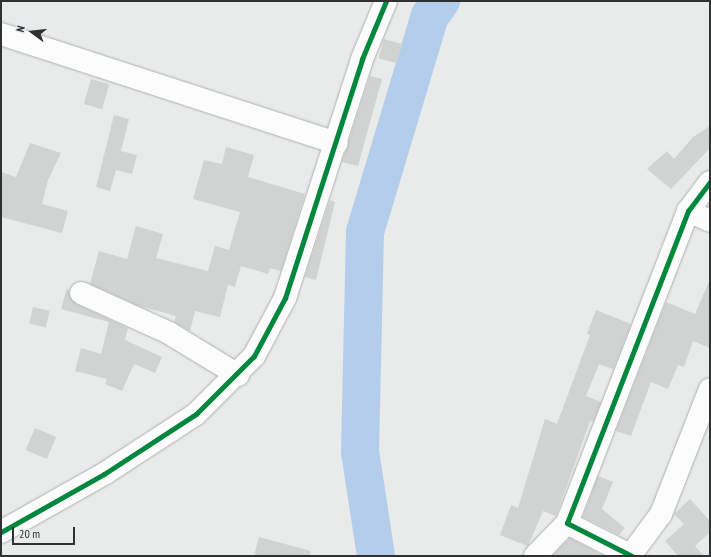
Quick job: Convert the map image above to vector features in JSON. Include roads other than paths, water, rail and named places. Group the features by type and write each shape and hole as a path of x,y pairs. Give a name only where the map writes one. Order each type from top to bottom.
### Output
{"street":[{"path":"1,532 146,448 196,414 238,375 254,356 285,298 337,143 362,60 386,1"},
{"path":"1,34 337,143"},
{"path":"535,556 566,523 688,211 710,182"},
{"path":"688,211 710,221"},
{"path":"81,293 169,333 238,375"},
{"path":"566,523 631,556 661,514 710,389"}],"waterway":[{"path":"376,556 360,452 365,232 430,16 441,1"}]}
